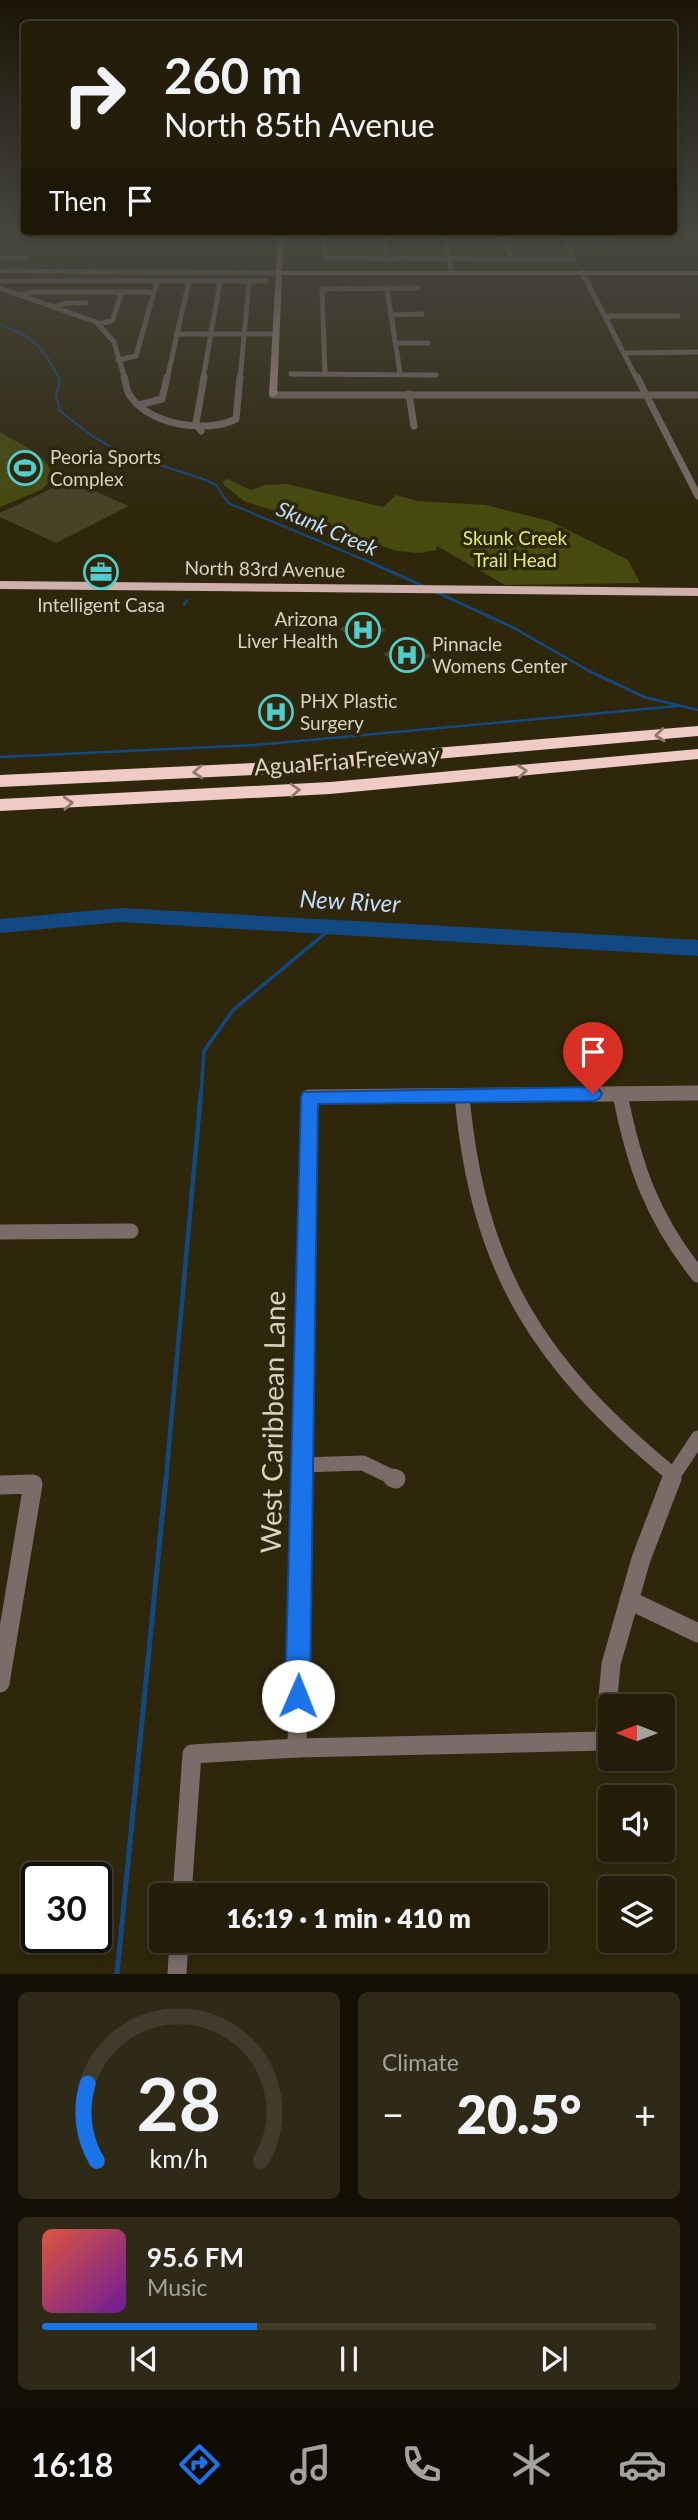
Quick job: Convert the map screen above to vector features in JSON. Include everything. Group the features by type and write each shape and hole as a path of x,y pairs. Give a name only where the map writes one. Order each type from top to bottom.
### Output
{"highway":[{"name":"Agua Fria Freeway","path":"0,781 254,769 698,731"},
{"name":"Agua Fria Freeway","path":"0,805 330,789 698,754"}],"main road":[{"name":"North 83rd Avenue","path":"0,584 358,591"},
{"name":"North 83rd Avenue","path":"0,594 698,592"}],"street":[{"path":"103,329 114,342 128,391 139,405 176,425 197,426 234,422 246,329"},
{"path":"118,360 136,356 144,329"},
{"path":"139,405 162,398 177,329"},
{"path":"197,426 213,329"},
{"path":"276,329 273,395 698,395"},
{"path":"324,329 326,373"},
{"path":"394,329 400,373"},
{"path":"612,329 698,496"},
{"path":"176,334 276,334"},
{"path":"396,343 428,343"},
{"path":"624,353 698,352"},
{"path":"292,374 436,375"},
{"path":"409,394 414,426"},
{"path":"197,426 203,432"},
{"path":"673,1475 623,1435 575,1387 538,1338 510,1289 494,1249 469,1161 462,1096 698,1093"},
{"path":"620,1094 633,1161 658,1222 698,1275"},
{"name":"West Caribbean Lane","path":"297,1748 309,1097 462,1096"},
{"path":"0,1232 131,1231"},
{"path":"183,1883 192,1754 297,1748 604,1741 611,1664 641,1559 673,1475 698,1438"},
{"path":"302,1465 363,1463 396,1479"},
{"path":"0,1485 33,1484 0,1683"},
{"path":"629,1600 698,1633"},
{"path":"177,1974 178,1953"}],"green space":[{"name":"Peoria Sports Complex","path":"0,432 47,463 52,479 41,490 0,507"},
{"name":"Skunk Creek Trail Head","path":"227,479 251,490 265,485 287,484 383,507 396,495 417,501 486,505 550,521 628,560 640,583 505,585 437,546 436,550 420,553 397,551 244,501 224,485 223,481"}],"building":[{"path":"69,480 129,506 56,543 0,517 0,513"},
{"name":"Arizona Liver Health","path":"363,617 386,630 362,643 339,629"},
{"name":"Pinnacle Womens Center","path":"407,641 431,656 407,669 383,654"}],"waterway":[{"name":"Skunk Creek","path":"12,329 30,339 49,360 60,380 56,395 60,411 92,436 123,453 206,480 216,485 228,503 367,561"},
{"name":"Skunk Creek","path":"363,559 423,586"},
{"name":"Skunk Creek","path":"436,592 514,628 589,671 644,697 698,710"},
{"path":"184,605 187,600"},
{"path":"0,757 255,745 678,706"},
{"name":"New River","path":"0,926 121,915 698,948"},
{"path":"201,1094 204,1051 233,1010 333,927"},
{"path":"166,1479 201,1092"},
{"path":"117,1974 166,1478"}],"place":[{"name":"Peoria Sports Complex","path":"25,468"},
{"name":"Intelligent Casa","path":"101,572"},
{"name":"Arizona Liver Health","path":"363,630"},
{"name":"Pinnacle Womens Center","path":"407,655"},
{"name":"PHX Plastic Surgery","path":"276,712"}],"route":[{"path":"298,1696 309,1097 593,1094"}]}
